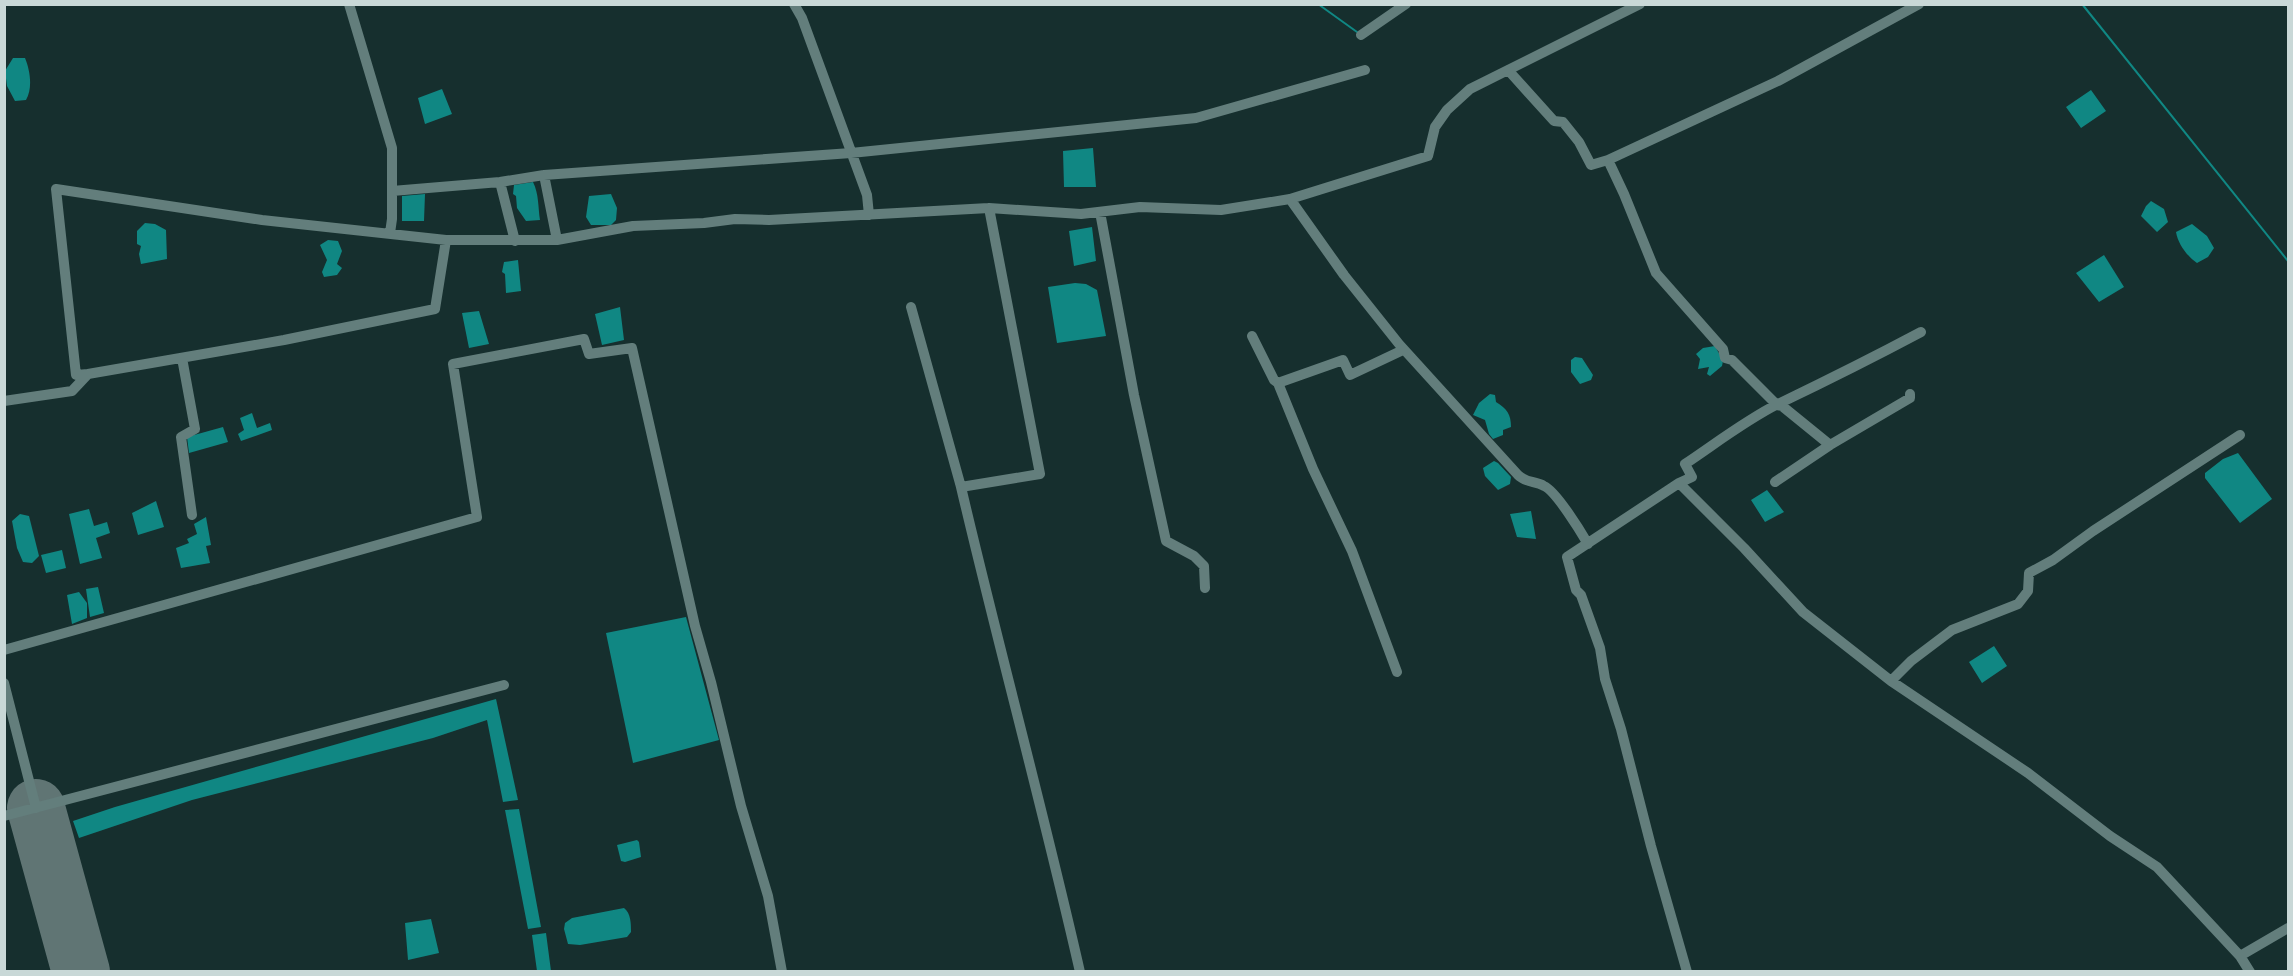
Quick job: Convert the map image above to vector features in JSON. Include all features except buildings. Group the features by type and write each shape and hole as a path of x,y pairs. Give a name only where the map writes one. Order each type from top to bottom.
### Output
{"street":[{"path":"349,4 392,148 390,233"},
{"path":"794,4 802,18 867,195 869,215"},
{"path":"1361,35 1406,4"},
{"path":"446,240 435,309 284,340 76,375 56,189 262,220 446,240 557,240 633,226 705,224 735,219 769,220 989,208 1081,214 1140,207 1221,210 1290,199 1428,156 1435,127 1447,110 1470,89 1640,4"},
{"path":"1508,70 1554,121 1563,122 1571,131 1591,165 1608,160 1778,81 1919,4"},
{"path":"392,191 500,182 544,175 851,153 1196,118 1365,70"},
{"path":"1608,160 1656,273 1723,349 1725,358 1732,360 1777,405 1782,406 1830,445"},
{"path":"544,175 557,240"},
{"path":"500,182 515,241"},
{"path":"1290,199 1344,275 1404,350 1524,481 1546,486 1578,527 1588,544"},
{"path":"961,487 1040,474 989,208"},
{"path":"1100,212 1134,395 1166,541 1194,556 1204,566 1205,588"},
{"path":"911,307 961,487 995,631 1041,805 1080,972"},
{"path":"1687,972 1651,846 1622,729 1605,679 1600,648 1581,595 1576,590 1567,557 1679,483 1692,477 1685,464 1777,405 1801,395 1921,332"},
{"path":"1252,336 1274,380 1278,383 1313,469 1352,551 1397,672"},
{"path":"4,650 477,517 453,364 584,339 589,354 632,348 694,626 711,682 741,806 768,896 782,972"},
{"path":"1278,383 1343,360 1350,375 1404,350"},
{"path":"182,358 195,429 181,437 192,515"},
{"path":"4,401 72,390 88,374"},
{"path":"1775,482 1830,445 1910,398 1910,394"},
{"path":"1891,681 1911,661 1952,630 2018,604 2028,591 2029,573 2053,560 2093,531 2240,435"},
{"path":"1679,483 1744,548 1803,612 1891,681 2028,773 2110,836 2157,867 2240,956 2250,972"},
{"path":"4,683 36,808"},
{"path":"4,816 504,684"},
{"path":"2240,956 2289,928"}],"water":[{"path":"13,58 25,58 27,63 30,85 26,100 15,101 7,86 5,71"},
{"path":"442,89 452,114 425,124 418,98"},
{"path":"2091,90 2106,111 2081,128 2066,107"},
{"path":"1093,148 1096,187 1064,187 1063,151"},
{"path":"533,182 540,220 526,221 517,208 516,196 513,194 514,185"},
{"path":"425,194 424,221 402,221 402,196"},
{"path":"611,194 617,208 616,220 611,225 591,225 586,217 589,196"},
{"path":"2151,201 2164,209 2168,222 2157,232 2141,216"},
{"path":"145,223 155,224 166,230 167,259 141,264 139,254 141,246 137,244 137,231"},
{"path":"2192,224 2207,236 2214,248 2208,257 2197,263 2184,249 2176,232"},
{"path":"1092,227 1096,261 1074,266 1069,231"},
{"path":"328,240 338,241 342,251 337,264 342,268 337,275 324,277 322,272 327,260 320,245"},
{"path":"2104,255 2124,287 2099,302 2076,273"},
{"path":"518,260 521,291 506,293 505,274 502,272 504,262"},
{"path":"1075,283 1086,284 1097,290 1106,336 1057,343 1048,287"},
{"path":"620,307 624,340 602,345 595,314"},
{"path":"479,311 489,344 469,348 462,313"},
{"path":"1715,346 1723,361 1722,366 1710,376 1707,374 1709,367 1698,369 1700,359 1696,354 1703,348"},
{"path":"1575,357 1582,358 1593,375 1591,380 1580,384 1571,372 1571,360"},
{"path":"1490,394 1495,395 1496,402 1508,412 1511,422 1511,427 1503,430 1503,435 1493,439 1485,420 1473,415 1479,403"},
{"path":"252,413 257,428 270,423 272,430 241,441 238,434 244,430 240,418"},
{"path":"223,427 228,442 189,453 187,437"},
{"path":"2238,453 2272,499 2240,523 2205,478 2205,473 2223,459"},
{"path":"1494,461 1511,477 1510,484 1498,490 1485,476 1483,468"},
{"path":"1767,490 1784,512 1765,522 1751,500"},
{"path":"156,501 164,527 138,535 132,513"},
{"path":"89,509 94,526 107,522 110,533 96,538 102,558 80,564 69,514"},
{"path":"1531,511 1536,539 1517,537 1510,514"},
{"path":"20,514 29,516 39,556 32,563 23,562 17,548 12,521"},
{"path":"206,517 211,545 206,546 210,563 181,568 176,548 189,543 187,539 197,534 194,524"},
{"path":"62,550 66,568 46,573 41,555"},
{"path":"98,587 104,613 90,617 86,589"},
{"path":"79,592 87,603 87,618 72,624 67,595"},
{"path":"686,617 719,740 633,763 606,633"},
{"path":"1994,646 2007,666 1982,683 1969,662"},
{"path":"496,699 518,800 503,802 487,720 433,738 192,800 79,838 73,821 115,807"},
{"path":"519,809 541,927 528,929 505,810"},
{"path":"637,840 641,857 621,861 617,845"},
{"path":"624,908 631,922 631,932 627,937 580,945 568,944 564,929 565,923 572,918"},
{"path":"431,919 439,953 408,960 405,923"},
{"path":"546,933 551,971 537,971 532,935"}],"waterway":[{"path":"1318,4 1357,32"},
{"path":"2082,4 2288,261"}],"runway":[{"path":"36,808 81,972"}]}
